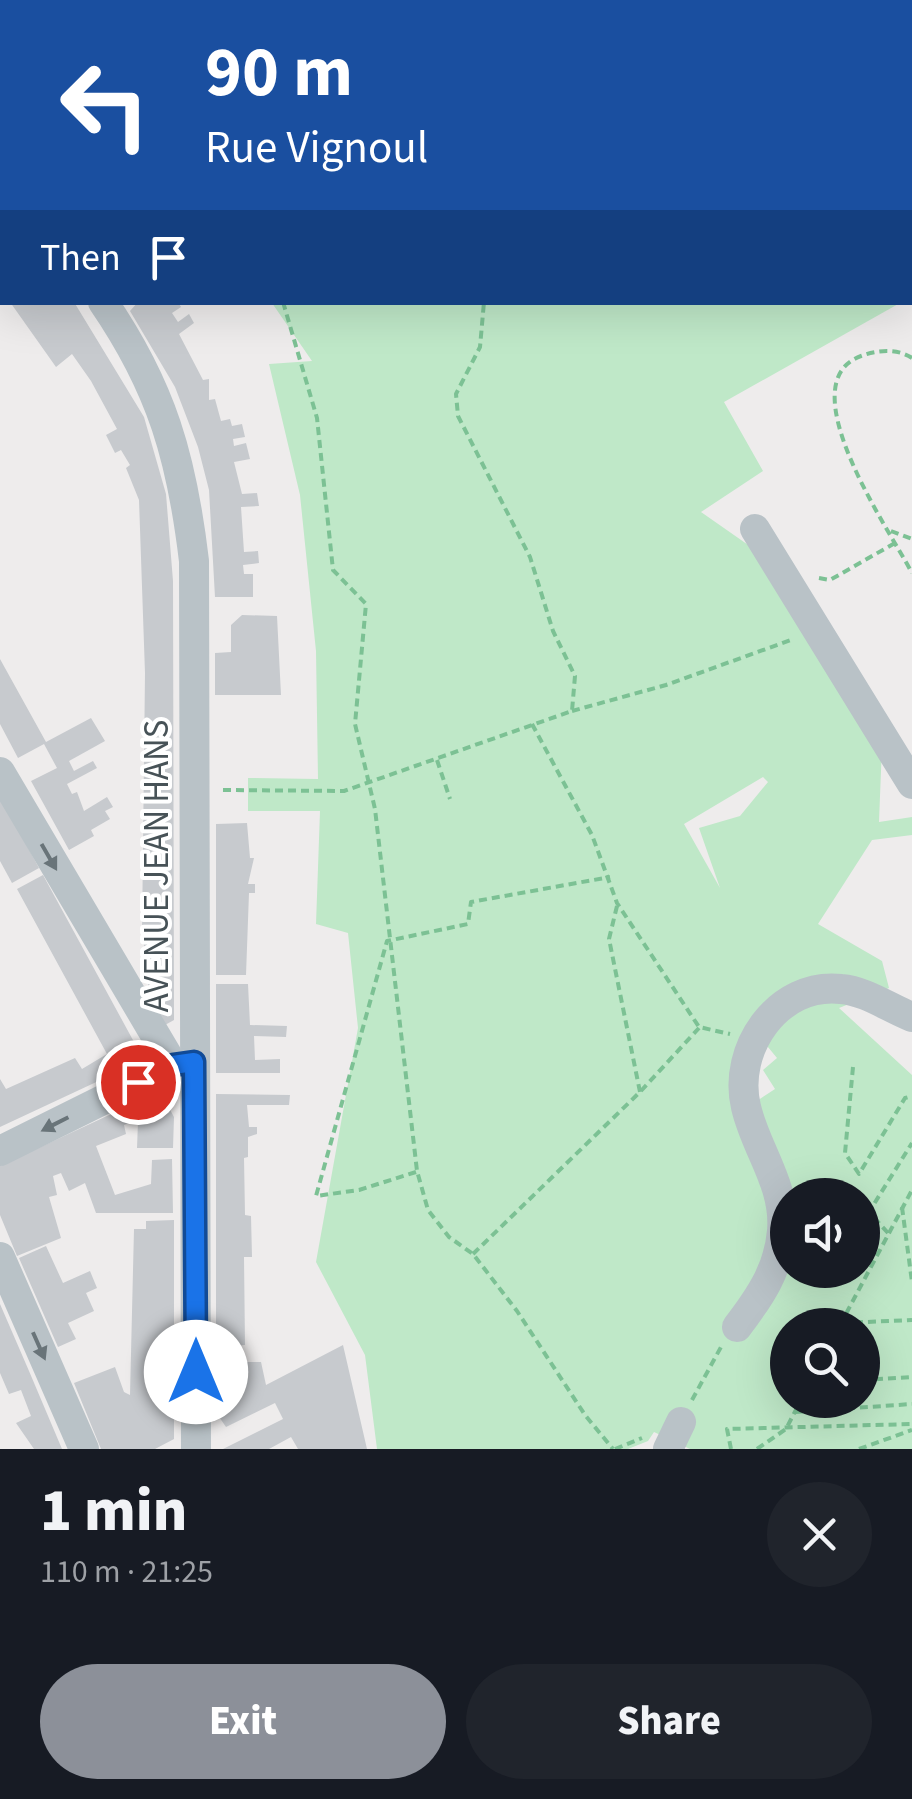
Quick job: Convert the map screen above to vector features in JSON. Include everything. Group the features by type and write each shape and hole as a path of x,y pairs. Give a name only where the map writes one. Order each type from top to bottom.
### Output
{"street":[{"name":"AVENUE JEAN HANS","path":"104,305 156,391 184,478 194,561 195,789 184,1064 196,1449"},
{"path":"755,528 912,784"},
{"path":"0,772 184,1064 0,1151"},
{"path":"737,1327 768,1282 782,1228 767,1154 745,1104 746,1066 756,1032 800,994 839,988 904,1014"},
{"path":"0,1257 84,1449"}],"path":[{"path":"283,305 317,418 333,570 366,604 355,724 369,784 387,940 407,1058 417,1171 428,1210 449,1237 473,1254 613,1449"},
{"path":"484,305 480,347 456,394 458,416 530,557 553,632 574,676 572,711"},
{"path":"912,358 876,350 849,360 835,382 834,419 854,468 912,573"},
{"path":"891,531 912,539"},
{"path":"790,581 803,576 830,580 896,543"},
{"path":"195,789 325,792 369,784 532,724 666,686 816,628"},
{"path":"532,724 610,877 617,904 699,1027 721,1034 756,1032"},
{"path":"437,760 450,800"},
{"path":"387,940 468,924 470,902 610,877"},
{"path":"617,904 609,939 640,1092"},
{"path":"387,940 316,1196 359,1190 417,1171"},
{"path":"473,1254 640,1092 699,1027"},
{"path":"853,1066 845,1153 859,1174 905,1098 912,1096"},
{"path":"888,1233 869,1212 912,1143"},
{"path":"848,1308 912,1190"},
{"path":"902,1207 912,1282"},
{"path":"880,1322 912,1320"},
{"path":"674,1436 713,1358 737,1327"},
{"path":"880,1379 912,1377"},
{"path":"880,1406 912,1404"},
{"path":"757,1449 786,1429 792,1418"},
{"path":"731,1449 727,1429 912,1427"},
{"path":"859,1449 912,1427"}],"green space":[{"path":"273,305 896,305 724,402 763,471 701,512 764,556 882,745 879,822 912,817 912,835 872,840 818,924 882,961 889,988 839,1008 912,1075 912,1449 690,1449 654,1432 648,1441 628,1449 377,1449 365,1355 316,1262 358,1028 348,933 316,924 320,811 248,811 248,778 318,779 316,651 300,495 269,364 312,361","holes":["763,777 768,782 740,816 699,828 720,888 684,824","750,1025 777,1058 763,1070 775,1089 734,1116"]}],"building":[{"path":"12,305 76,305 144,417 166,494 173,581 174,1020 165,1025 143,986 148,986 148,970 142,934 145,673 139,500 126,468 130,465 121,450 115,453 106,435 117,429 91,381 72,354 56,367"},
{"path":"135,305 180,305 172,313 178,322 189,314 194,323 179,334 203,380 209,379 209,400 215,399 221,421 230,419 232,426 242,424 245,437 233,439 234,446 246,443 250,459 234,462 242,494 257,493 259,506 241,507 244,552 258,551 259,563 243,565 244,574 253,574 253,597 215,597 209,490 198,447 175,387 130,311"},
{"path":"242,615 277,616 281,695 215,695 215,653 231,652 231,625"},
{"path":"0,659 46,742 91,718 105,741 69,761 74,771 93,761 97,768 67,784 72,794 77,792 84,811 107,797 113,807 105,811 110,819 91,830 94,836 69,850 31,781 57,768 44,744 18,758 0,724"},
{"path":"0,796 39,868 12,883 0,861"},
{"path":"247,823 250,858 254,858 248,884 255,884 255,893 249,893 246,975 216,975 216,824"},
{"path":"43,875 140,1053 137,1063 0,1127 0,1079 6,1089 75,1058 82,1069 107,1054 17,889"},
{"path":"216,984 248,984 250,1025 287,1026 286,1037 254,1036 255,1060 280,1059 280,1073 216,1073"},
{"path":"154,1094 162,1095 174,1117 173,1148 137,1148 138,1122 134,1121 124,1125 126,1134 96,1146 115,1195 151,1184 152,1160 172,1159 173,1213 96,1213 85,1183 69,1191 61,1173 53,1176 57,1195 49,1197 61,1238 17,1256 0,1215 0,1166"},
{"path":"216,1094 290,1095 289,1105 247,1105 249,1127 257,1127 257,1134 248,1137 248,1157 244,1158 245,1215 251,1216 252,1257 244,1257 245,1345 230,1346 230,1354 216,1355"},
{"path":"174,1220 174,1439 155,1449 101,1449 74,1383 115,1367 124,1392 130,1395 134,1229 146,1229 146,1221"},
{"path":"46,1246 63,1283 90,1271 97,1288 86,1293 94,1311 68,1323 76,1339 58,1347 19,1258"},
{"path":"0,1304 62,1449 34,1449 16,1423 31,1416 21,1390 9,1394 0,1373"},
{"path":"343,1345 367,1449 298,1449 291,1437 269,1449 223,1449 283,1419 275,1403 226,1427 215,1411 215,1388 226,1388 230,1368 239,1368 242,1362 261,1362 266,1385"}],"route":[{"path":"138,1082 173,1065 194,1062 196,1372"}]}
